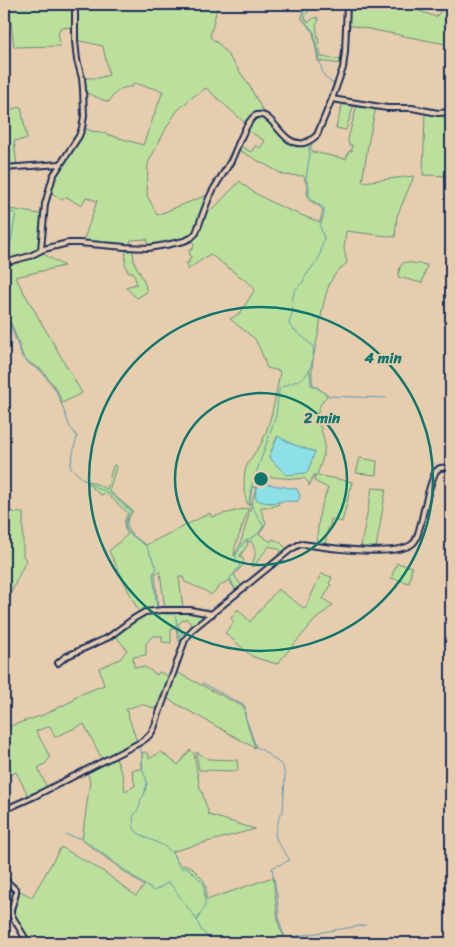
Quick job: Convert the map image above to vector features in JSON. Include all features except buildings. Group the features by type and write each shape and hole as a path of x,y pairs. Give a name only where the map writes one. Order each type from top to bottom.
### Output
{"street":[{"path":"41,250 45,204 54,173 81,131 84,116 84,90 75,41 75,4"},
{"path":"4,263 30,256 41,250 76,243 148,248 190,239 196,233 211,193 228,166 253,117 258,115 266,117 286,138 293,142 301,143 315,138 340,78 345,57 347,4"},
{"path":"332,99 387,108 408,108 438,113 451,112"},
{"path":"4,168 60,164"},
{"path":"49,165 54,173"},
{"path":"4,810 150,737 185,640 193,629 290,550 298,545 371,551 407,548 412,545 417,537 425,503 436,471 440,468 451,467"},
{"path":"58,663 65,657 109,637 140,614 162,610 190,610 212,614"},
{"path":"4,879 16,890 11,910 28,943"}],"green space":[{"path":"9,4 73,4 73,27 60,28 60,31 58,31 60,46 14,47"},
{"path":"76,4 218,4 210,37 228,55 249,85 263,111 294,141 301,141 312,137 333,85 336,86 320,128 313,138 302,142 291,141 270,119 255,114 211,190 194,233 190,236 173,243 148,247 147,239 131,240 129,246 83,242 97,201 86,197 81,206 67,197 62,200 52,193 48,205 46,205 53,178 83,128 143,145 163,91 134,83 132,87 118,91 109,102 85,93 83,78 98,78 109,75 103,46 76,40","holes":["206,88 245,123 207,195 157,215 147,195 148,163 177,111"]},
{"path":"305,4 312,4 305,17 306,20 309,22 317,17 319,21 316,25 321,57 343,60 342,64 318,61 313,32 302,17"},
{"path":"367,4 401,4 436,17 446,4 451,4 451,45 348,25 348,7 366,10"},
{"path":"343,102 354,104 346,130 336,128"},
{"path":"357,105 376,107 362,182 414,176 397,216 395,237 346,231 344,249 347,263 333,277 324,303 312,371 313,385 328,395 318,410 324,444 317,475 352,482 342,522 331,519 330,527 328,527 325,545 331,547 316,545 320,510 328,488 314,481 316,475 314,475 309,486 309,483 304,478 263,476 257,488 269,503 278,502 279,504 272,507 261,507 266,523 259,534 271,542 273,539 280,542 287,549 279,556 278,554 281,551 279,549 269,546 254,567 251,566 255,551 251,541 247,542 248,544 240,556 244,564 234,575 242,586 236,591 229,580 211,595 185,582 183,577 179,577 183,609 165,609 160,572 155,573 158,609 139,612 109,551 128,534 124,524 128,513 106,493 101,495 87,483 89,481 107,489 113,466 115,465 109,491 133,511 127,526 134,536 146,545 210,513 211,517 248,508 235,547 234,556 240,545 256,487 252,487 249,506 245,493 245,472 249,461 262,442 268,426 280,371 267,368 255,339 230,319 240,313 254,291 254,287 210,254 187,270 186,263 189,263 191,258 189,250 193,249 194,243 190,240 193,238 206,208 211,211 240,181 266,199 320,222 323,210 309,200 308,187 304,176 284,175 237,149 239,145 251,152 256,145 260,148 265,141 247,130 250,122 255,118 265,118 289,142 312,145 310,148 313,152 346,159 349,151 352,151 352,145 349,145 348,139","holes":["277,437 315,452 269,457"]},
{"path":"21,107 27,139 14,141 17,166 4,167 4,111"},
{"path":"425,113 451,113 451,176 423,175"},
{"path":"4,209 44,215 40,248 27,256 4,262"},
{"path":"126,249 133,250 134,262 144,281 147,292 137,298 125,287 137,284 133,272 128,272 125,264"},
{"path":"42,251 42,253 64,266 15,277 82,393 62,403 57,390 42,370 24,359 11,323 4,324 4,264"},
{"path":"404,262 427,265 422,283 398,277 400,267"},
{"path":"360,458 377,461 376,475 356,473"},
{"path":"372,488 386,489 376,548 380,549 361,548"},
{"path":"4,508 13,512 23,513 23,556 26,560 5,606 4,654"},
{"path":"397,563 412,567 409,583 391,578"},
{"path":"321,574 332,577 329,584 331,585 323,599 333,605 315,620 277,664 253,657 225,633 234,622 231,618 238,609 250,622 278,589 305,609"},
{"path":"157,611 207,614 193,627 186,618 178,624 184,638 183,641 179,641 176,629 171,629 171,643 162,642 162,636 153,636 146,643 146,655 133,657 134,667 145,667 157,675 159,672 168,676 156,709 142,704 126,709 137,742 102,759 84,724 55,737 50,726 36,731 50,757 46,763 38,768 47,788 29,797 16,772 4,779 4,728 43,715 74,700 74,697 104,685 99,668 120,659 127,650 115,635 140,615"},
{"path":"176,672 244,707 255,748 166,698"},
{"path":"190,750 194,754 200,789 209,815 255,829 172,852 180,864 190,867 203,880 207,900 273,877 278,920 287,943 30,943 13,915 14,905 20,891 32,897 61,847 104,872 136,896 144,886 82,840 90,781 87,772 78,776 115,756 123,776 125,791 135,786 132,770 142,768 142,753 145,752 149,755 149,759 161,752 178,765"},
{"path":"196,752 208,759 237,760 238,771 199,770"}],"water":[{"path":"278,436 292,444 315,452 307,473 286,475 269,457"},
{"path":"261,483 297,489 300,496 298,501 270,503 259,501 256,499 256,492"}],"waterway":[{"path":"306,4 302,18 314,32 323,73 335,85"},
{"path":"314,136 333,90"},
{"path":"282,387 306,375 311,365 314,350 312,345 289,323 295,290 303,282 319,258 324,238 320,226 324,208 309,196 309,186 306,179 310,154 308,144"},
{"path":"4,212 16,213 8,258 4,261"},
{"path":"4,281 9,291 5,299 5,310 22,357 40,370 55,389 70,427 77,436 70,467 97,488 108,492 131,511 125,523 126,529 146,546 157,568 153,574 157,608"},
{"path":"309,370 311,385 328,396 386,398"},
{"path":"251,504 249,502 252,485 276,416 280,388"},
{"path":"228,598 236,591 230,578 240,566 236,561 236,555 244,542 258,534 263,527 251,505"},
{"path":"199,610 212,611"},
{"path":"159,612 172,614"},
{"path":"173,612 181,638 181,647"},
{"path":"150,732 175,663"},
{"path":"202,683 245,706 245,716 256,747 283,766 285,776 283,812 280,814 275,834 277,841 290,860 272,868 280,921 286,938"},
{"path":"138,741 145,736"},
{"path":"139,745 142,753 143,772 147,783 140,806 133,817 134,829 142,836 168,849 181,868 188,868 204,884 205,906 197,920"},
{"path":"66,835 83,839 154,891 169,882 197,920 202,931 213,943"},
{"path":"288,943 286,938 366,925"}]}
